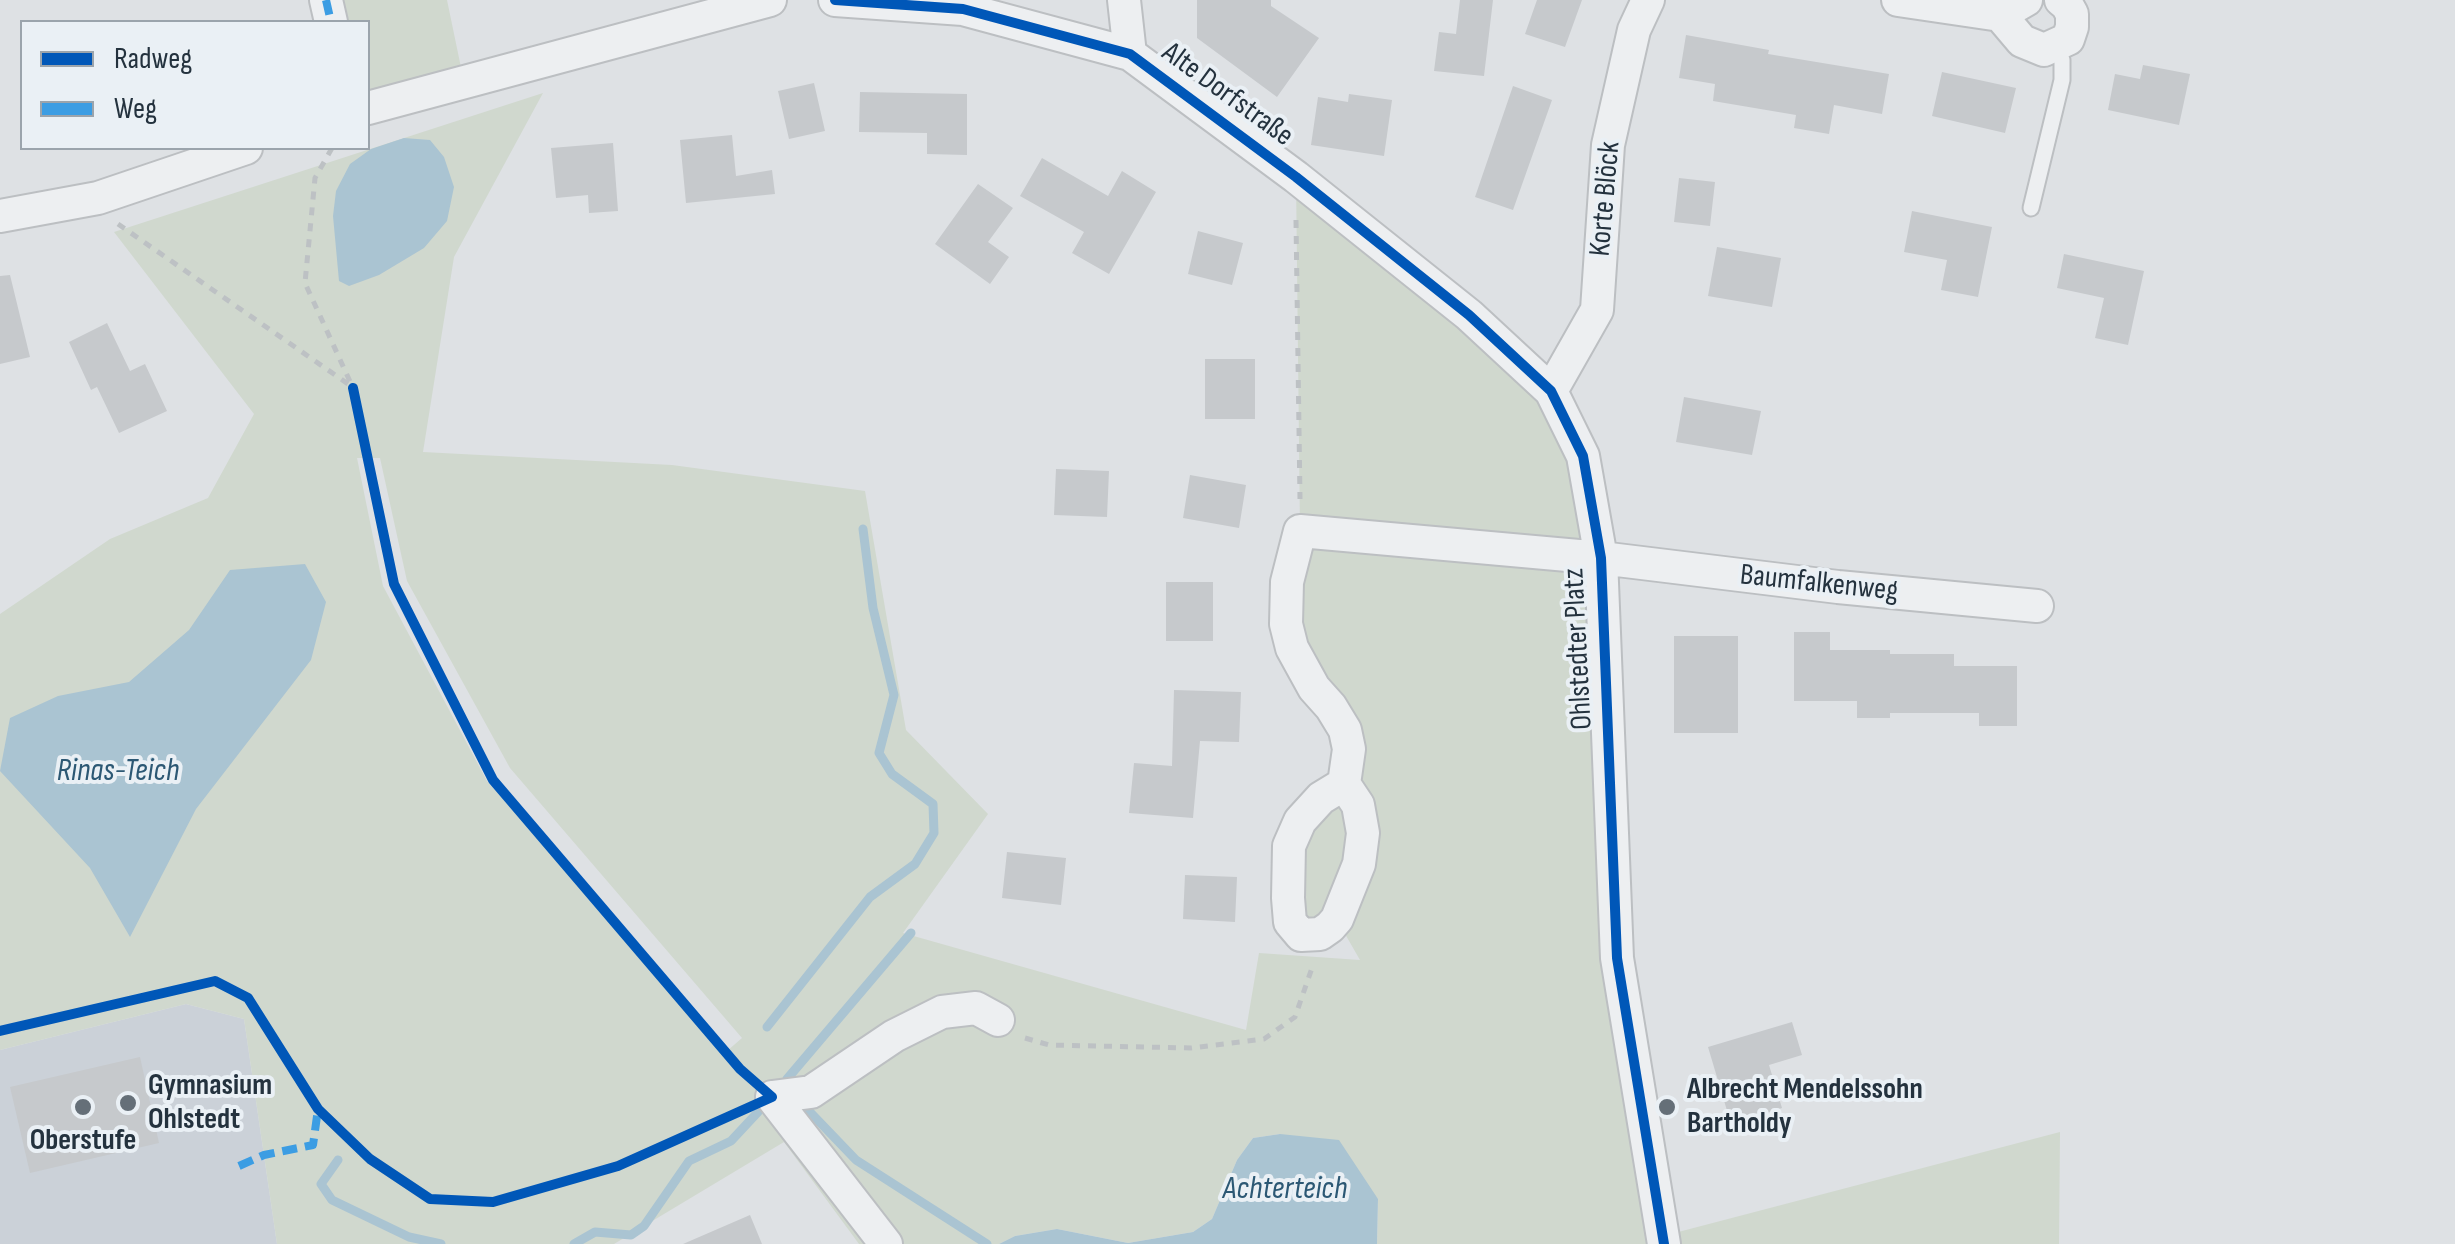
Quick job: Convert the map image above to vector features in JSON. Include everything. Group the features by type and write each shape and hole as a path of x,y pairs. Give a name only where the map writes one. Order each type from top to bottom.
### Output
{"street":[{"path":"370,107 770,0"},
{"name":"Alte Dorfstraße","path":"835,0 963,9 1130,54 1296,176"},
{"path":"1124,0 1130,54"},
{"name":"Korte Blöck","path":"1550,391 1597,310 1608,145 1634,30 1648,0"},
{"path":"1898,0 2013,7 2022,41 2044,50 2068,39 2072,14 2061,0"},
{"path":"0,216 98,198 240,150"},
{"name":"Ohlstedter Platz","path":"1296,176 1469,314 1550,391 1584,456 1601,558 1618,958 1664,1244"},
{"path":"1300,531 1287,582 1286,624 1292,648 1314,688 1345,730 1349,749 1344,784 1358,805 1363,834 1359,864 1337,920 1320,934 1302,934 1290,922 1289,846 1300,821 1320,798 1344,784"},
{"name":"Ohlstedter Platz","path":"1300,531 1601,558"},
{"name":"Baumfalkenweg","path":"1601,558 2037,606"},
{"path":"772,1097 811,1092 894,1036 942,1012 976,1008 998,1020"},
{"path":"772,1097 886,1244"}],"lane":[{"path":"2031,208 2062,80 2062,60 2056,46"}],"path":[{"path":"0,1031 215,982 248,998 318,1109 370,1158 430,1199 493,1202 618,1166 772,1097 740,1069 493,780 394,584 353,388 305,283 315,178 331,150"},
{"path":"98,198 105,214 133,236 353,388"},
{"path":"998,1020 1017,1036 1050,1046 1191,1048 1264,1039 1294,1017 1314,963 1312,936"}],"shaded area":[{"path":"327,0 447,0 464,82 370,107 370,20 331,20"},
{"path":"543,93 454,257 423,452 672,465 865,491 906,730 988,814 903,933 1246,1030 1259,953 1360,960 1337,920 1301,935 1289,846 1349,749 1292,648 1300,531 1296,177 1469,315 1583,456 1617,958 1663,1236 2060,1132 2059,1244 1377,1244 1378,1199 1280,1134 1253,1138 1237,1160 1212,1219 1193,1232 1128,1243 1057,1229 1015,1236 999,1244 859,1244 784,1142 614,1244 277,1244 244,1019 186,1004 0,1050 0,614 110,539 208,498 254,414 114,232","holes":["357,458 380,458 407,581 510,768 742,1038 727,1051 487,781 383,586"]},
{"name":"Gymnasium Ohlstedt","path":"186,1004 244,1019 277,1244 0,1244 0,1050"}],"water":[{"path":"404,138 430,140 444,157 454,187 447,221 424,248 379,275 349,286 339,281 333,216 336,191 350,164 371,149"},
{"name":"Rinas-Teich","path":"305,564 326,602 311,660 196,809 130,937 90,868 0,771 10,718 58,696 129,682 189,630 230,570"},
{"name":"Achterteich","path":"1280,1134 1339,1140 1378,1199 1377,1244 999,1244 1015,1236 1057,1229 1128,1243 1193,1232 1212,1219 1237,1160 1253,1138"}],"building":[{"path":"1197,0 1271,0 1271,6 1319,38 1277,97 1197,38"},
{"path":"1460,0 1493,0 1484,76 1434,71 1439,32 1456,34"},
{"path":"1537,0 1582,0 1565,47 1525,34"},
{"path":"1686,35 1769,50 1768,54 1889,74 1882,114 1834,105 1829,134 1794,128 1796,115 1713,101 1715,84 1679,78"},
{"path":"2143,65 2190,74 2179,125 2108,110 2115,74 2140,79"},
{"path":"1942,72 2016,88 2005,133 1932,116"},
{"path":"814,83 825,131 789,139 778,91"},
{"path":"1513,86 1552,100 1513,210 1475,197"},
{"path":"860,92 967,94 967,155 927,154 927,133 859,132"},
{"path":"1349,94 1392,100 1384,156 1311,145 1318,97 1348,102"},
{"path":"732,135 736,176 772,170 775,194 686,203 680,140"},
{"path":"613,143 618,211 589,213 588,195 556,198 551,148"},
{"path":"1042,158 1108,196 1122,171 1156,192 1109,274 1072,253 1084,232 1020,196"},
{"path":"1679,178 1715,182 1710,226 1674,222"},
{"path":"978,184 1013,208 988,242 1009,257 990,284 935,244"},
{"path":"1912,211 1992,227 1978,297 1941,290 1947,260 1904,252"},
{"path":"1198,231 1243,243 1232,285 1188,274"},
{"path":"1717,247 1781,258 1772,307 1708,296"},
{"path":"2064,254 2144,271 2128,345 2095,338 2104,298 2057,288"},
{"path":"10,275 30,357 0,364 0,276"},
{"path":"107,323 130,371 145,364 167,411 119,433 97,387 91,390 69,342"},
{"path":"1205,359 1255,359 1255,419 1205,419"},
{"path":"1684,397 1761,411 1752,455 1676,442"},
{"path":"1056,469 1109,471 1107,517 1054,515"},
{"path":"1190,475 1246,485 1239,528 1183,518"},
{"path":"1166,582 1213,582 1213,641 1166,641"},
{"path":"1794,632 1830,632 1830,650 1954,654 1954,666 2017,666 2017,726 1979,726 1979,713 1890,713 1890,718 1857,718 1857,701 1794,701"},
{"path":"1674,636 1738,636 1738,733 1674,733"},
{"path":"1174,690 1241,692 1239,742 1200,741 1193,818 1129,813 1134,763 1172,766"},
{"path":"1007,852 1066,858 1061,905 1002,898"},
{"path":"1185,875 1237,877 1235,922 1183,919"},
{"path":"1792,1022 1802,1055 1769,1065 1782,1108 1731,1124 1708,1047"},
{"name":"Oberstufe","path":"140,1057 159,1143 30,1173 10,1087"},
{"path":"750,1215 762,1244 683,1244"}],"waterway":[{"path":"767,1027 870,897 915,864 934,833 933,804 892,774 879,753 894,695 873,608 863,529"},
{"path":"787,1079 911,933"},
{"path":"809,1111 856,1160 987,1244"},
{"path":"574,1244 595,1232 631,1235 644,1226 689,1161 731,1141 758,1112"},
{"path":"338,1160 321,1184 332,1200 409,1237 441,1244"}],"marked path":[{"path":"326,0 331,20"},
{"path":"239,1166 264,1155 313,1145 318,1109"}],"cycle path":[{"path":"835,0 963,9 1130,54 1296,177 1469,315 1551,391 1583,456 1601,558 1617,958 1664,1244"},
{"path":"0,1031 215,981 248,998 318,1109 370,1159 430,1199 493,1202 618,1166 772,1097 740,1069 493,780 394,584 353,388"}],"place":[{"name":"Gymnasium Ohlstedt","path":"128,1103"},
{"name":"Oberstufe","path":"83,1107"},
{"name":"Albrecht Mendelssohn Bartholdy","path":"1667,1107"}]}
